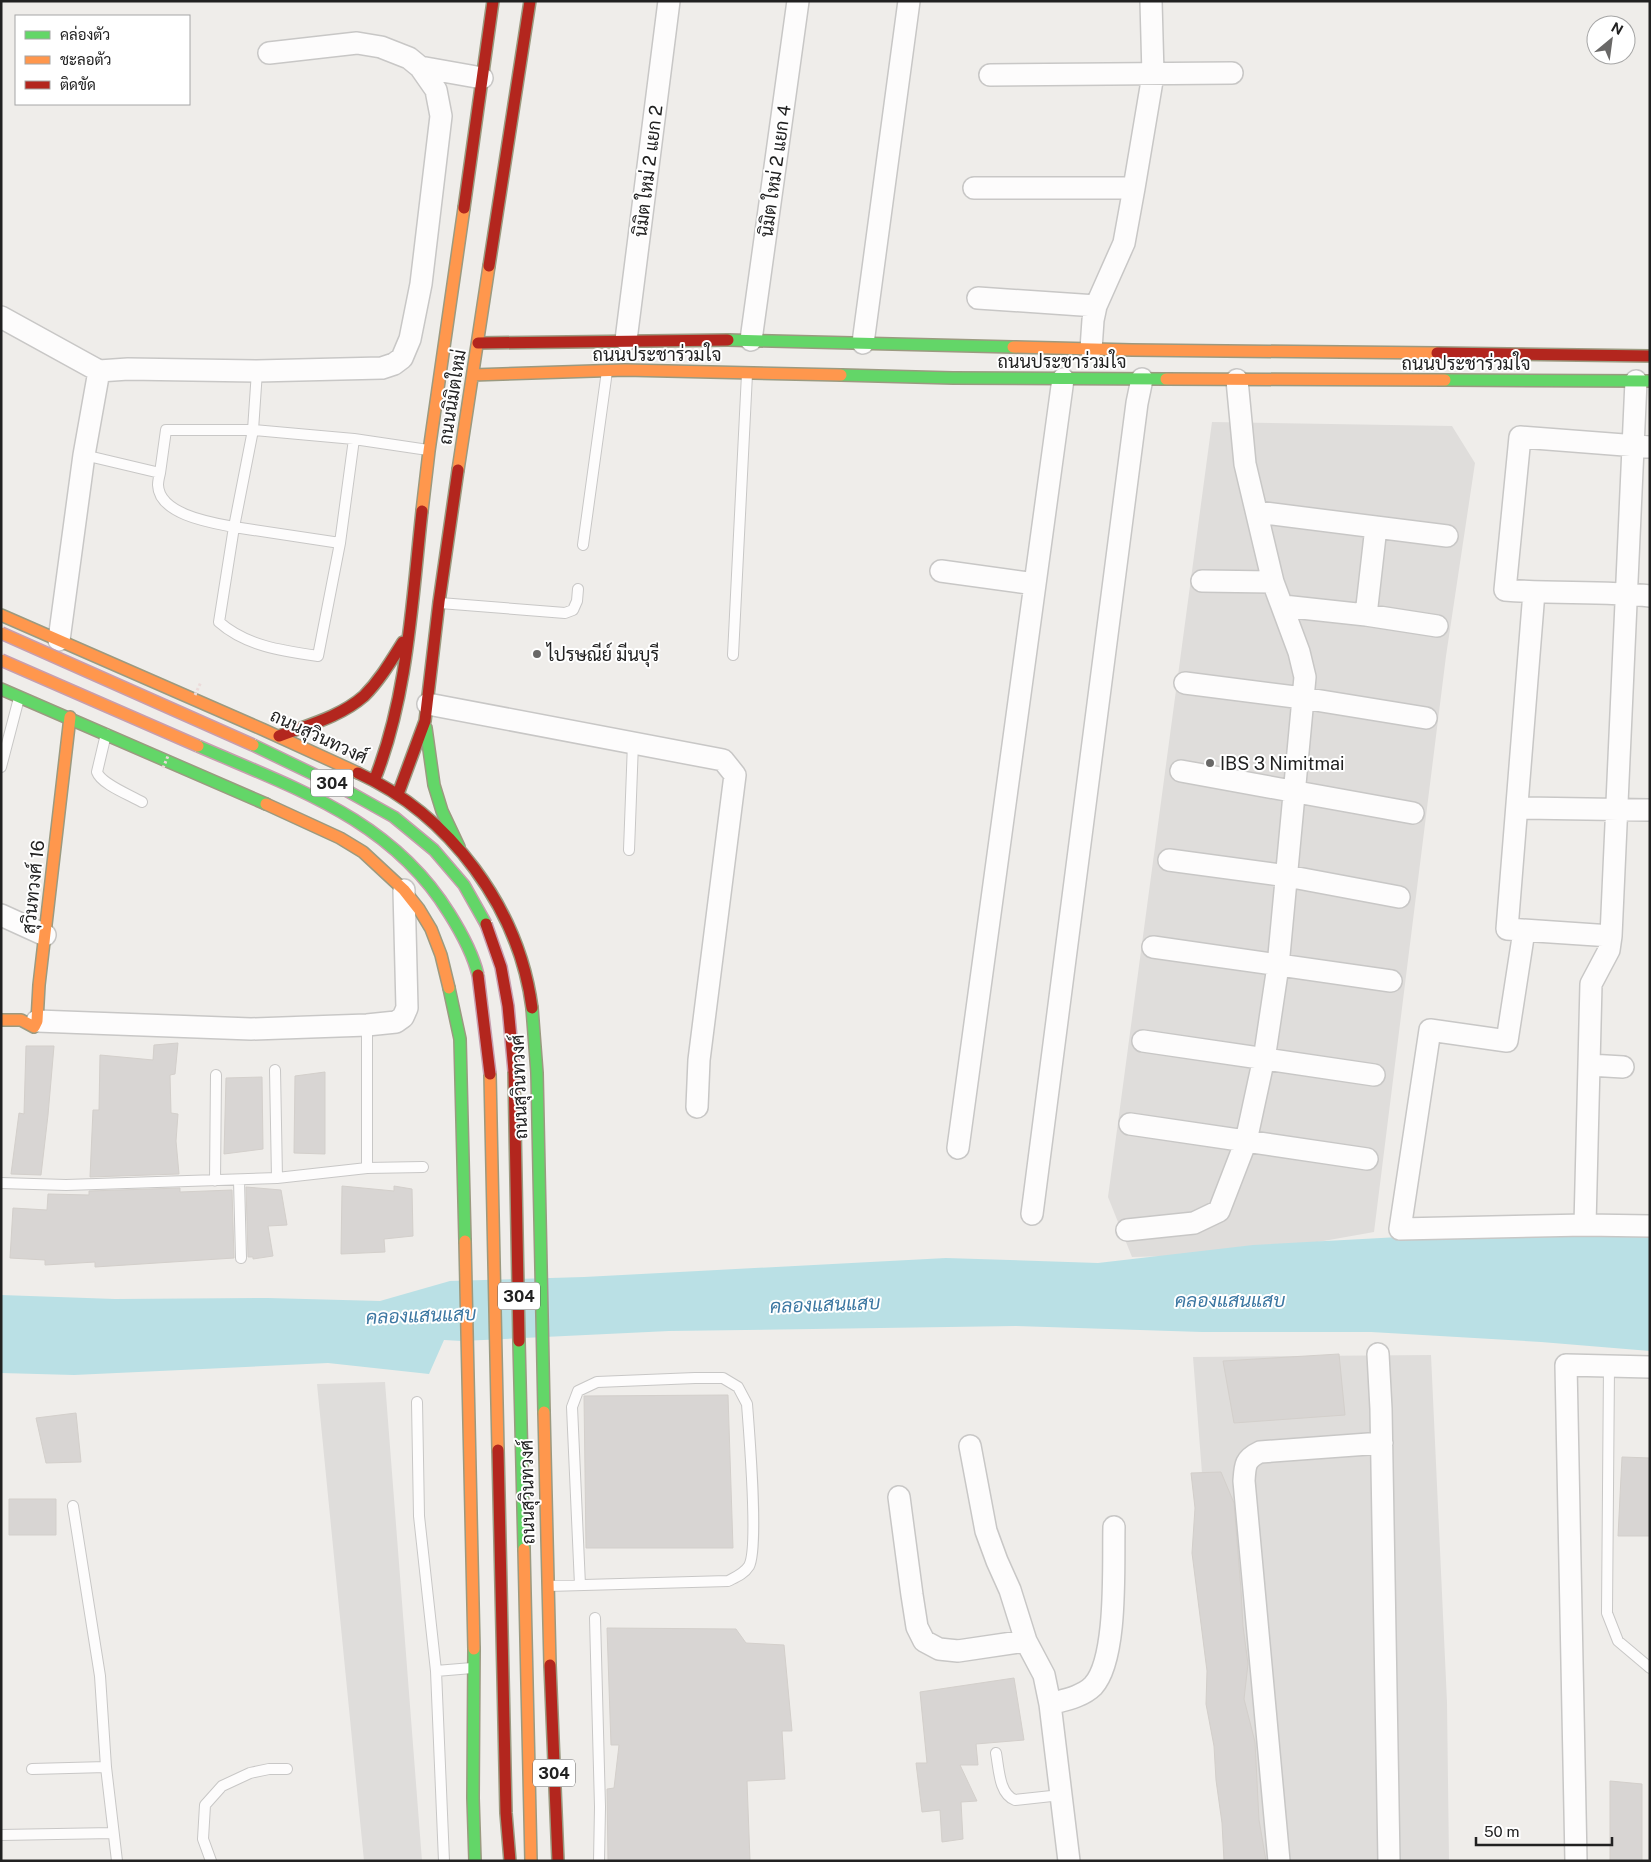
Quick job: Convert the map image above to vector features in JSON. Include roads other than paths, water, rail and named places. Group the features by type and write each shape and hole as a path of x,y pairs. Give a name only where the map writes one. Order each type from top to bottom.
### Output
{"main road":[{"name":"ถนนนิมิตใหม่","path":"340,838 374,781 385,754 395,717 408,635 430,451 493,1"},
{"name":"ถนนนิมิตใหม่","path":"363,852 398,794 427,712 456,484 530,1"},
{"name":"ถนนประชาร่วมใจ","path":"473,375 607,370 626,355 751,340 1092,349 1650,356"},
{"name":"ถนนประชาร่วมใจ","path":"478,343 626,355 747,372 1063,379 1643,381"},
{"name":"ถนนสุวินทวงศ์","path":"1,615 279,736 398,794 441,830 484,882 501,910 514,937 525,968 535,1026 547,1586 558,1861"},
{"name":"ถนนสุวินทวงศ์","path":"1,633 237,737 342,788 394,817 434,850 464,885 485,922 500,967 508,1006 514,1071 528,1807 531,1861"},
{"path":"279,736 320,721 357,700 380,677 408,635"},
{"name":"ถนนสุวินทวงศ์","path":"1,660 302,791 354,818 393,848 418,871 441,900 459,930 478,973 490,1074 506,1813 510,1861"},
{"name":"304","path":"1,689 70,717 340,838 363,852 404,890 427,922 441,955 460,1039 472,1516 475,1861"},
{"path":"427,712 434,785 442,811 462,855"},
{"name":"สุวินทวงศ์ 16","path":"37,1021 70,717"},
{"path":"1,1020 21,1020 34,1027 37,1021"}],"street":[{"name":"นิมิต ใหม่ 2 แยก 2","path":"626,355 669,1"},
{"name":"นิมิต ใหม่ 2 แยก 4","path":"751,340 798,1"},
{"path":"863,342 909,1"},
{"path":"1092,349 1093,320 1096,306 1124,243 1134,188 1153,75 1151,1"},
{"path":"1,317 111,370 258,371 382,368 394,364 402,358 410,339 421,284 441,116 436,90 420,67 409,58 381,46 357,43 269,53"},
{"path":"420,67 482,78"},
{"path":"990,75 1232,73"},
{"path":"433,184 466,190"},
{"path":"974,188 1134,188"},
{"path":"978,298 1096,306"},
{"path":"59,640 91,456 111,370"},
{"path":"958,1148 1063,379"},
{"path":"1032,1214 1134,423 1142,379"},
{"path":"1127,1230 1194,1223 1219,1212 1246,1141 1264,1060 1278,966 1305,677 1299,652 1273,582 1245,464 1237,380"},
{"path":"1586,1225 1592,984 1609,950 1611,936 1627,594 1642,447 1643,381"},
{"path":"1642,447 1520,437 1504,590 1650,596"},
{"path":"1257,512 1447,536"},
{"path":"1366,615 1376,527"},
{"path":"941,571 1035,584"},
{"path":"1202,581 1273,582"},
{"path":"1534,592 1508,930 1611,936"},
{"path":"1283,606 1366,615 1436,626"},
{"path":"1184,683 1303,698 1426,718"},
{"path":"427,712 633,743 722,760 735,775 698,1060 697,1107"},
{"path":"1181,771 1413,812"},
{"path":"1518,808 1650,810"},
{"path":"1168,860 1286,876 1400,897"},
{"path":"37,1021 251,1029 368,1025 396,1022 403,1017 407,1008 404,890"},
{"path":"1,915 45,935"},
{"path":"1524,931 1507,1041 1430,1030 1400,1229 1586,1225 1650,1226"},
{"path":"1153,947 1391,981"},
{"path":"1143,1041 1374,1075"},
{"path":"1589,1065 1623,1068"},
{"path":"1130,1124 1367,1159"},
{"path":"1378,1354 1382,1443 1390,1861"},
{"path":"1576,1861 1566,1365 1650,1367"},
{"path":"1279,1861 1244,1481 1245,1466 1250,1456 1260,1452 1382,1443"},
{"path":"970,1446 986,1532 996,1561 1010,1590 1026,1641 1044,1675 1050,1704 1069,1861"},
{"path":"898,1497 913,1603 918,1627 924,1641 938,1649 958,1651 1026,1641"},
{"path":"1050,1704 1084,1694 1094,1686 1104,1666 1110,1638 1114,1527"}],"lane":[{"path":"583,545 607,370"},
{"path":"258,371 253,430 234,527 219,622 228,630 245,640 286,651 318,656 340,543 354,439"},
{"path":"733,656 747,372"},
{"path":"340,543 234,527 180,513 163,499 158,487 166,430 253,430 354,439 430,451"},
{"path":"91,456 160,474"},
{"path":"440,602 565,613 573,610 577,601 578,590"},
{"path":"1,767 6,728 19,697"},
{"path":"106,733 97,772 98,776 104,782 142,802"},
{"path":"629,850 633,743"},
{"path":"367,1168 368,1025"},
{"path":"276,1070 277,1178"},
{"path":"215,1181 216,1075"},
{"path":"1,1184 66,1185 215,1181 277,1178 367,1168 423,1167"},
{"path":"239,1180 241,1258"},
{"path":"1609,1366 1607,1612 1618,1641 1650,1668"},
{"path":"547,1586 728,1581 741,1575 750,1564 753,1536 747,1404 738,1387 723,1378 695,1378 597,1382 578,1391 572,1407 580,1585"},
{"path":"416,1402 419,1516 436,1671 444,1861"},
{"path":"73,1506 100,1676 106,1767 117,1861"},
{"path":"595,1618 600,1807 599,1861"},
{"path":"436,1671 474,1668"},
{"path":"996,1754 1004,1791 1008,1798 1015,1800 1061,1796"},
{"path":"32,1769 106,1767"},
{"path":"211,1861 203,1838 206,1805 222,1786 250,1773 269,1769 287,1769"},
{"path":"1,1835 113,1833"}],"water":[{"name":"คลองแสนแสบ","path":"1418,1236 1650,1236 1650,1351 1541,1342 1371,1332 1202,1332 1016,1326 669,1331 462,1341 444,1340 429,1374 328,1363 74,1375 1,1373 1,1295 115,1299 268,1298 380,1301 450,1281 584,1277 946,1258 1098,1263 1253,1245"}],"place":[{"name":"ไปรษณีย์ มีนบุรี","path":"537,654"},
{"name":"IBS 3 Nimitmai","path":"1210,763"}]}
